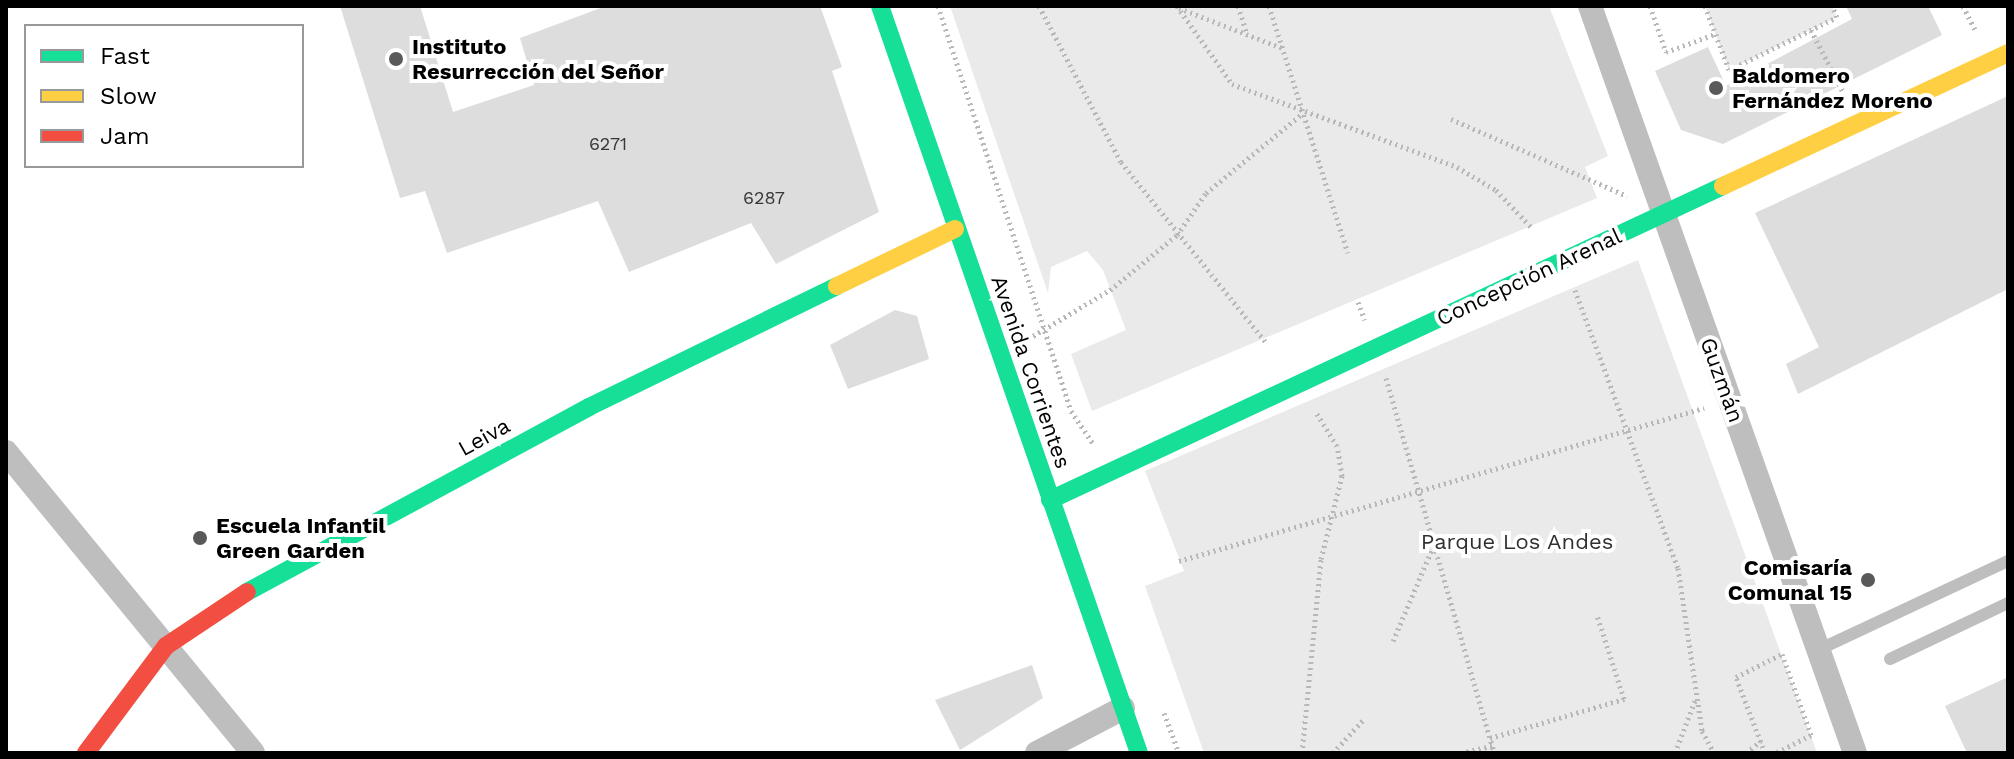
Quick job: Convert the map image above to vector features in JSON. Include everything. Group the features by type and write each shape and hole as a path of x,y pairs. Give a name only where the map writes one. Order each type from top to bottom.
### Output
{"street":[{"name":"Avenida Corrientes","path":"880,6 1139,753"},
{"name":"Guzmán","path":"1590,6 1855,753"},
{"name":"Concepción Arenal","path":"1050,500 2008,53"},
{"name":"Leiva","path":"86,753 166,646 241,595 589,407 955,229"},
{"path":"6,452 253,753"},
{"path":"1037,753 1123,708"}],"lane":[{"path":"1818,650 2008,561"},
{"path":"1890,659 2008,603"}],"path":[{"path":"938,6 1071,411 1112,472"},
{"path":"1039,6 1093,118 1177,235 1265,341"},
{"path":"1176,6 1282,48"},
{"path":"1176,6 1232,84 1303,113 1457,167 1496,190 1531,227"},
{"path":"1238,6 1247,34"},
{"path":"1269,6 1348,253"},
{"path":"1650,6 1666,52 1715,34"},
{"path":"1705,6 1729,70 1837,17 1832,6"},
{"path":"1811,30 1858,123"},
{"path":"1000,356 1110,290 1177,235 1206,193 1303,113"},
{"path":"1451,119 1664,214"},
{"path":"1574,288 1678,568 1702,731 1714,753"},
{"path":"1358,302 1419,493 1494,753"},
{"path":"1179,561 1730,402"},
{"path":"1302,753 1331,518 1342,476 1337,446 1305,403"},
{"path":"1393,641 1434,544"},
{"path":"1490,738 1624,699 1597,615"},
{"path":"1765,753 1736,677 1782,654 1811,735 1776,753"},
{"path":"1675,753 1697,693"},
{"path":"1158,696 1179,753"},
{"path":"1333,753 1363,720"},
{"path":"1746,753 1761,741"},
{"path":"1461,753 1492,746"}],"green space":[{"path":"950,6 1549,6 1608,156 1585,167 1597,198 1092,411 1071,354 1126,330 1103,270 1087,251 1051,267 1048,293"},
{"path":"1705,6 1832,6 1837,17 1729,70"},
{"name":"Parque Los Andes","path":"1638,260 1817,753 1204,753 1145,586 1184,571 1145,471"}],"building":[{"path":"340,6 420,6 453,112 534,85 520,38 606,6 820,6 842,67 832,71 879,212 776,264 751,223 629,272 598,201 447,253 425,191 400,198"},
{"path":"1846,6 1928,6 1942,35 1723,144 1681,130 1655,71 1708,47 1726,86 1852,19"},
{"path":"2008,96 2008,289 1798,394 1786,364 1819,347 1755,213"},
{"path":"895,310 917,316 929,359 848,389 830,345"},
{"path":"1032,665 1043,698 960,750 935,700"},
{"path":"2008,677 2008,753 1967,753 1945,706"}],"traffic: fast":[{"path":"880,6 1139,753"},
{"path":"1050,500 1723,186"},
{"path":"247,592 589,407 837,286"}],"traffic: slow":[{"path":"1723,186 2008,53"},
{"path":"837,286 955,229"}],"traffic: jam":[{"path":"86,753 166,646 247,592"}],"place":[{"name":"Instituto Resurrección del Señor","path":"396,59"},
{"name":"Baldomero Fernández Moreno","path":"1716,88"},
{"name":"Escuela Infantil Green Garden","path":"200,538"},
{"name":"Comisaría Comunal 15","path":"1868,580"}]}
